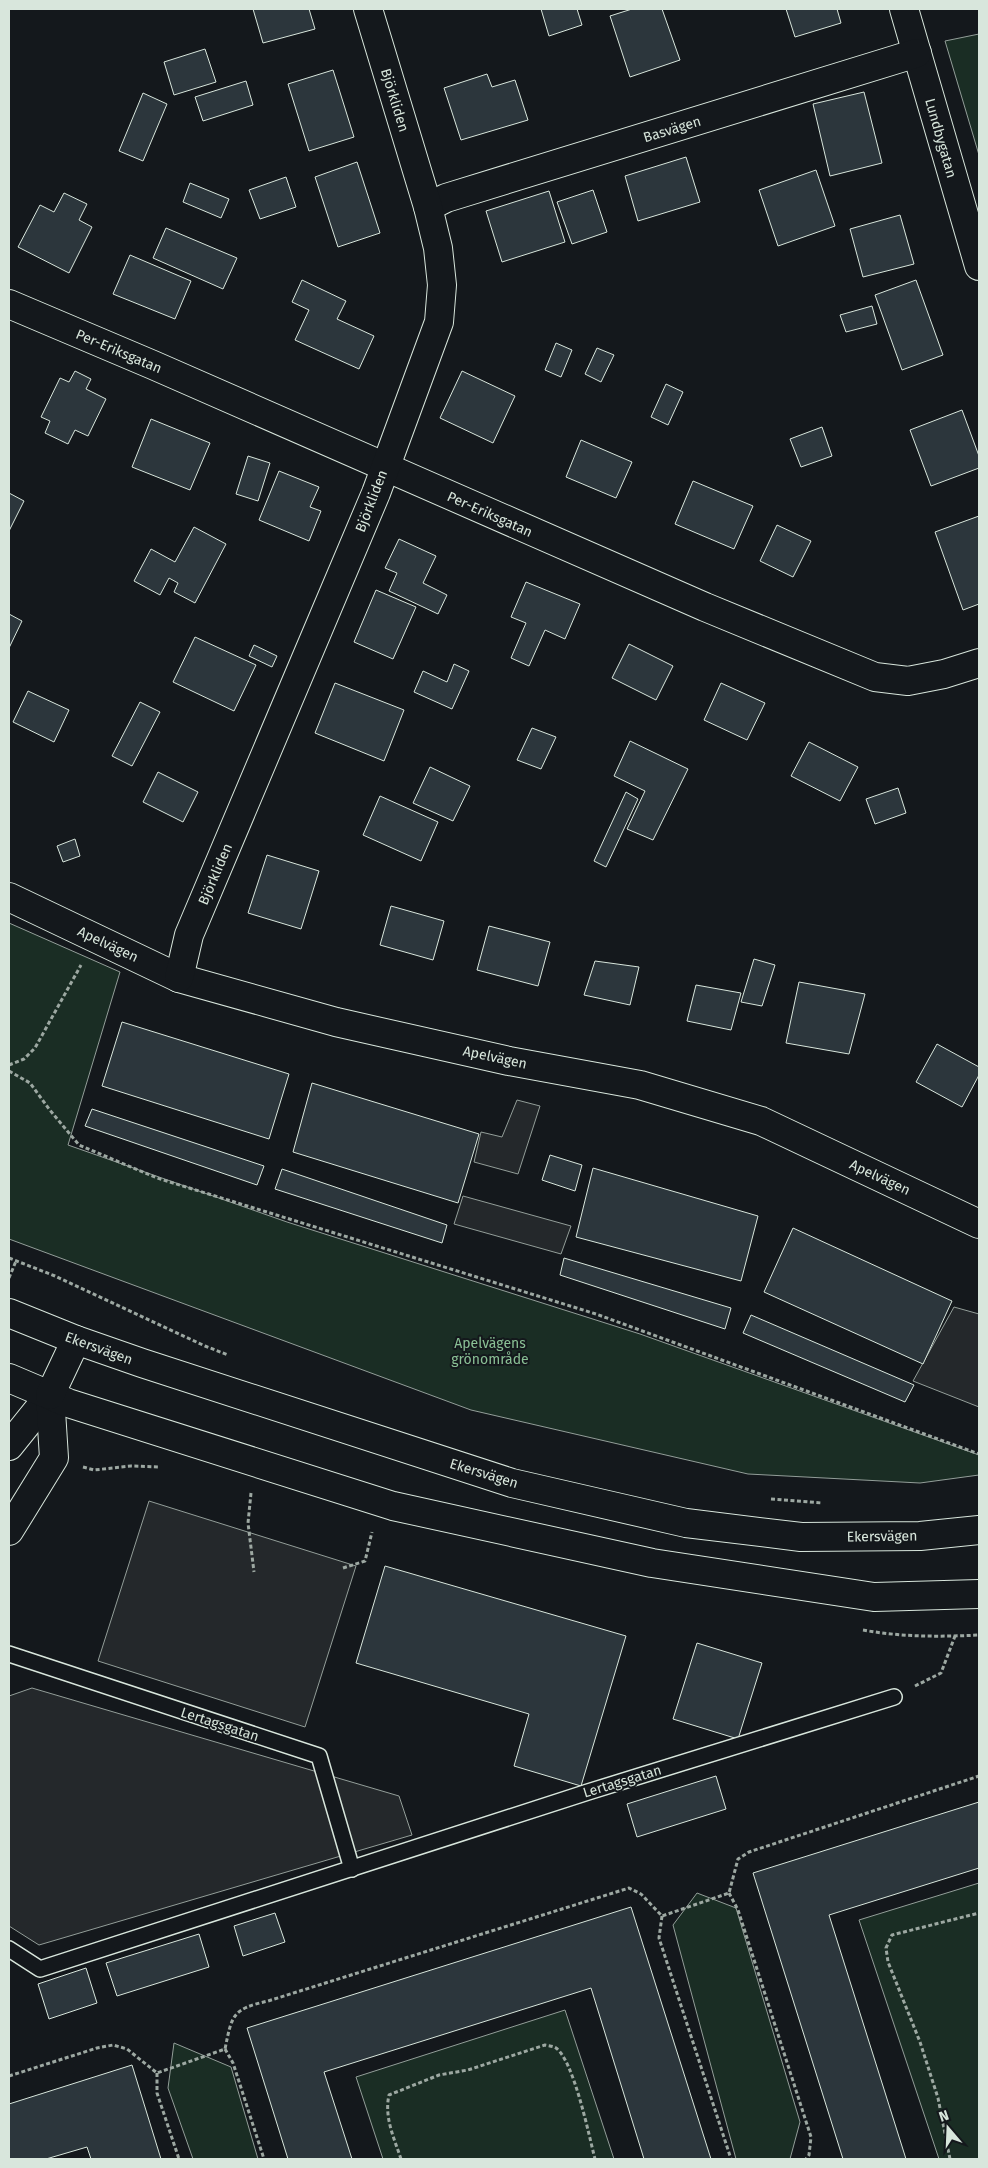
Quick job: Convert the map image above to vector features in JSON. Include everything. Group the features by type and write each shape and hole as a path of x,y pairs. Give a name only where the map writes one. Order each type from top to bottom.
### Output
{"street":[{"name":"Björkliden","path":"179,978 189,936 373,502 439,322 442,285 438,248 428,207 368,9"},
{"name":"Lundbygatan","path":"904,9 979,266"},
{"name":"Basvägen","path":"428,207 455,196 916,53"},
{"name":"Per-Eriksgatan","path":"9,304 687,599 875,677 908,681 944,674 979,663"},
{"name":"Apelvägen","path":"9,897 179,978 336,1022 509,1061 640,1085 761,1121 979,1224"},
{"name":"Ekersvägen","path":"9,1313 76,1340 512,1483 686,1523 800,1537 920,1536 979,1530"},
{"path":"9,1446 50,1395 76,1340"},
{"path":"9,1378 68,1403 393,1506 652,1563 874,1597 979,1594"},
{"path":"9,1531 54,1458 50,1395"}],"lane":[{"name":"Lertagsgatan","path":"9,1654 319,1756 352,1869"},
{"name":"Lertagsgatan","path":"9,1949 40,1969 588,1792 894,1696"}],"path":[{"path":"9,1065 24,1059 35,1048 96,938"},
{"path":"9,1071 30,1083 49,1110 79,1145 157,1178 596,1314 979,1454"},
{"path":"9,1258 56,1276 205,1346 233,1357"},
{"path":"9,1278 16,1261"},
{"path":"251,1493 248,1523 254,1572"},
{"path":"765,1498 823,1503"},
{"path":"343,1568 364,1561 372,1529"},
{"path":"883,1634 979,1635"},
{"path":"894,1696 941,1673 955,1636"},
{"path":"806,2159 809,2155 811,2137 738,1910 729,1893 738,1859 749,1852 979,1776"},
{"path":"264,2159 233,2064 225,2049 231,2019 246,2006 629,1888 641,1894 662,1916"},
{"path":"662,1916 729,1893"},
{"path":"950,2159 938,2098 920,2042 888,1962 886,1948 892,1935 979,1913"},
{"path":"662,1916 659,1938 730,2159"},
{"path":"9,2076 97,2048 114,2045 127,2049 157,2073"},
{"path":"401,2159 386,2106 389,2094 439,2076 468,2070 545,2045 555,2046 562,2053 572,2075 595,2159"},
{"path":"157,2073 225,2049"},
{"path":"157,2073 157,2092 179,2159"}],"green space":[{"path":"979,34 979,155 945,41"},
{"name":"Apelvägens grönområde","path":"9,923 120,972 68,1145 287,1222 640,1334 979,1455 979,1475 920,1483 748,1474 471,1410 9,1239"},
{"path":"979,1883 979,2159 939,2159 859,1920"},
{"path":"697,1893 736,1908 800,2122 790,2159 736,2159 673,1925"},
{"path":"565,2010 614,2159 383,2159 356,2077"},
{"path":"174,2043 231,2067 258,2159 193,2159 168,2088"}],"shaded area":[{"path":"517,1100 540,1106 518,1174 474,1162 481,1132 502,1137"},
{"path":"463,1196 571,1226 561,1254 454,1224"},
{"path":"954,1307 979,1314 979,1407 913,1381"},
{"path":"149,1501 356,1566 305,1727 98,1661"},
{"path":"32,1688 399,1796 412,1835 39,1945 9,1926 9,1696"}],"building":[{"path":"253,9 309,9 315,29 263,43"},
{"path":"541,9 577,9 582,25 549,36"},
{"path":"632,9 662,9 680,60 630,77 610,16"},
{"path":"786,9 837,9 841,23 795,37"},
{"path":"205,49 216,82 174,95 164,62"},
{"path":"333,70 354,137 309,151 288,84"},
{"path":"487,74 492,87 515,80 528,120 461,140 444,88"},
{"path":"246,81 253,105 203,121 195,97"},
{"path":"864,92 882,163 830,176 813,104"},
{"path":"143,93 167,104 143,161 119,151"},
{"path":"686,157 700,202 638,221 625,176"},
{"path":"357,162 380,233 338,247 315,177"},
{"path":"816,170 835,226 778,246 759,190"},
{"path":"286,177 296,207 260,219 249,190"},
{"path":"190,183 229,199 221,218 183,202"},
{"path":"593,190 607,232 572,244 557,202"},
{"path":"549,191 565,242 502,262 486,211"},
{"path":"64,193 87,204 79,220 92,227 69,273 18,247 40,205 54,212"},
{"path":"900,215 914,264 863,277 850,229"},
{"path":"166,228 237,258 223,289 153,258"},
{"path":"130,255 191,281 175,319 113,294"},
{"path":"302,280 346,301 337,319 374,336 359,369 295,340 309,310 292,302"},
{"path":"916,280 943,355 902,370 875,295"},
{"path":"872,306 877,324 846,332 840,315"},
{"path":"556,343 572,350 561,377 545,370"},
{"path":"597,348 614,355 601,382 585,374"},
{"path":"75,371 91,379 86,389 106,399 88,436 75,430 68,444 45,433 50,421 41,417 60,378 69,382"},
{"path":"462,371 515,396 493,443 440,418"},
{"path":"666,384 683,392 668,425 651,417"},
{"path":"962,410 979,456 979,468 931,486 910,430"},
{"path":"151,419 210,443 190,490 132,467"},
{"path":"822,427 832,456 801,467 790,439"},
{"path":"581,440 632,462 616,498 566,477"},
{"path":"248,456 270,463 258,501 236,494"},
{"path":"279,471 319,487 310,507 321,511 309,541 259,520"},
{"path":"693,481 753,506 734,549 675,524"},
{"path":"9,493 24,501 9,531"},
{"path":"979,516 979,604 963,610 935,532"},
{"path":"777,525 811,541 793,577 760,561"},
{"path":"194,527 226,544 195,603 174,592 178,583 169,578 160,595 134,581 151,549 175,562"},
{"path":"399,539 436,556 423,583 447,595 438,614 389,591 397,573 385,568"},
{"path":"526,582 580,604 565,639 545,630 529,666 511,658 526,623 511,617"},
{"path":"376,590 416,607 393,659 354,642"},
{"path":"9,614 22,621 9,648"},
{"path":"195,637 256,665 234,711 173,682"},
{"path":"629,644 673,666 656,700 612,678"},
{"path":"254,645 277,656 272,667 249,656"},
{"path":"454,664 469,671 452,709 414,692 423,671 447,682"},
{"path":"335,683 404,710 384,761 315,733"},
{"path":"721,683 765,703 747,740 704,720"},
{"path":"28,691 69,710 54,742 13,722"},
{"path":"140,702 160,712 132,766 112,756"},
{"path":"532,728 556,737 541,769 517,760"},
{"path":"630,741 688,769 653,840 627,829 645,791 614,776"},
{"path":"809,742 858,767 840,801 791,776"},
{"path":"430,767 470,786 453,821 413,803"},
{"path":"158,772 198,792 183,822 143,802"},
{"path":"898,788 906,813 875,824 866,799"},
{"path":"626,792 638,799 606,867 594,861"},
{"path":"380,796 438,822 421,861 363,835"},
{"path":"75,839 80,856 63,862 57,846"},
{"path":"267,855 319,871 301,929 248,913"},
{"path":"391,906 444,921 433,960 380,945"},
{"path":"489,926 550,942 538,986 477,970"},
{"path":"754,959 775,965 762,1006 741,1002"},
{"path":"595,961 639,967 630,1005 584,995"},
{"path":"799,982 865,994 849,1054 786,1043"},
{"path":"696,985 741,993 731,1030 687,1021"},
{"path":"122,1022 289,1074 269,1139 102,1086"},
{"path":"937,1044 979,1067 979,1075 962,1107 916,1082"},
{"path":"312,1083 479,1134 458,1203 293,1152"},
{"path":"92,1109 264,1166 257,1185 85,1126"},
{"path":"550,1155 582,1165 575,1191 542,1180"},
{"path":"593,1168 758,1216 741,1281 576,1237"},
{"path":"282,1169 447,1225 442,1243 275,1189"},
{"path":"793,1228 952,1301 923,1364 764,1292"},
{"path":"564,1258 731,1308 725,1329 560,1275"},
{"path":"751,1315 914,1385 905,1402 743,1333"},
{"path":"385,1566 626,1636 581,1786 514,1766 529,1714 356,1663"},
{"path":"697,1643 762,1663 738,1739 673,1719"},
{"path":"716,1776 726,1809 637,1837 627,1804"},
{"path":"979,1802 979,1868 829,1915 906,2159 843,2159 753,1873"},
{"path":"631,1907 711,2159 644,2159 591,1988 324,2072 352,2159 288,2159 247,2028"},
{"path":"275,1913 285,1942 243,1956 234,1926"},
{"path":"199,1934 209,1967 117,1996 106,1963"},
{"path":"86,1968 97,2003 49,2019 38,1984"},
{"path":"132,2065 161,2159 91,2159 87,2147 46,2159 9,2159 9,2104"}]}
